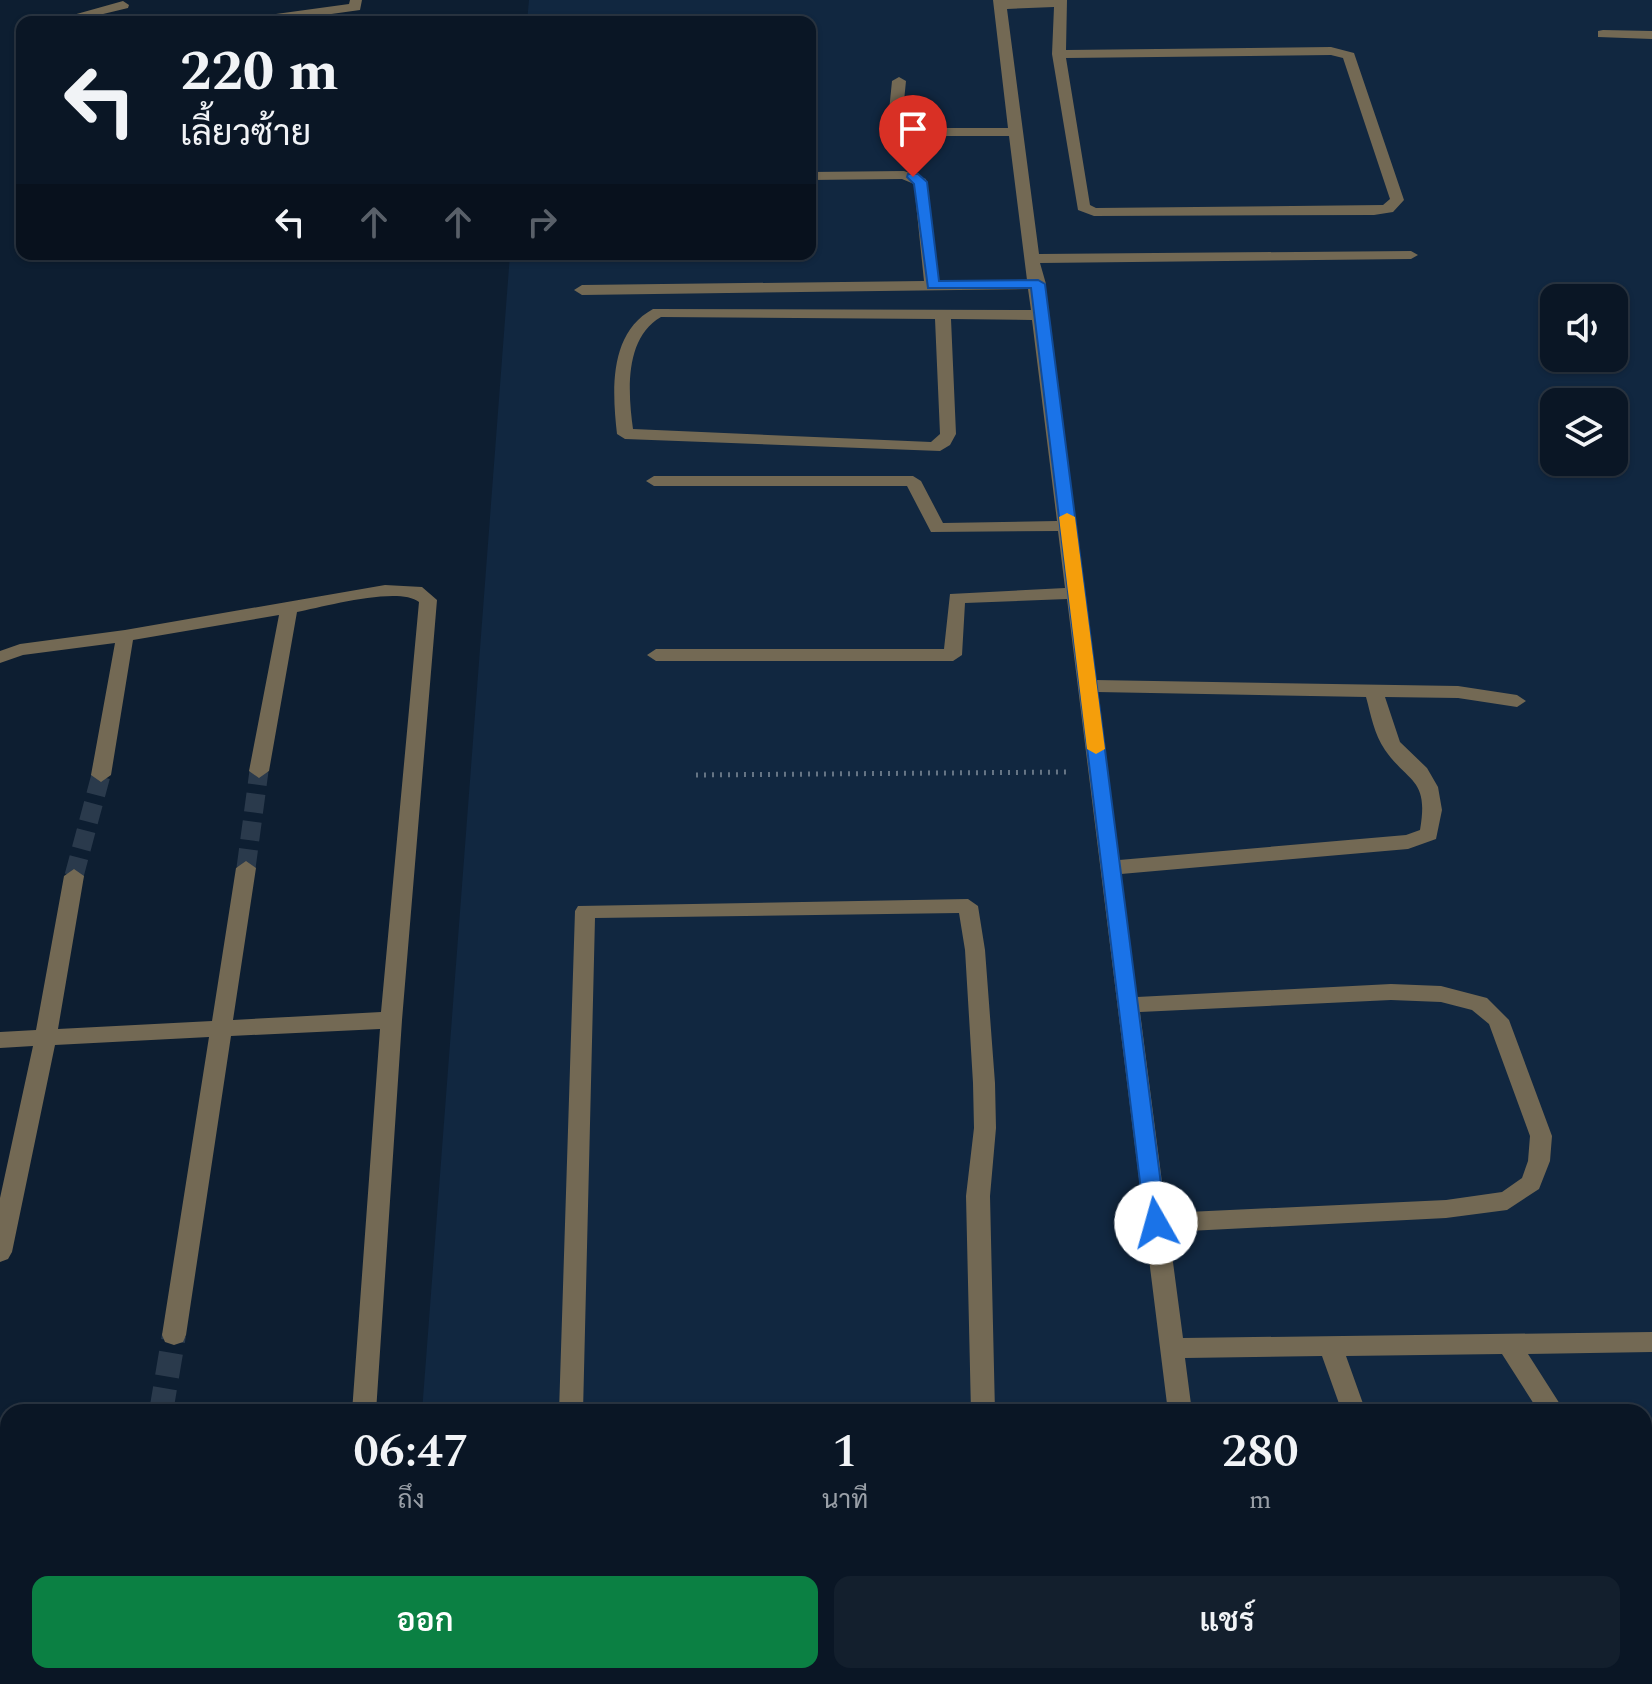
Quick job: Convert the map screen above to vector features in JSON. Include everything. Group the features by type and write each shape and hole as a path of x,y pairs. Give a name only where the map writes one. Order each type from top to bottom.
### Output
{"street":[{"path":"290,16 355,7 356,0"},
{"path":"1059,54 1331,51 1349,56 1397,200 1388,209 1374,211 1107,212 1083,207 1059,54 1061,2 999,2 1038,284 1179,1404"},
{"path":"75,16 122,3"},
{"path":"1603,34 1652,35"},
{"path":"899,81 896,111 907,126 923,132 1018,132"},
{"path":"816,176 904,175 921,182 932,285"},
{"path":"1034,259 1411,255"},
{"path":"582,290 1038,284"},
{"path":"943,316 948,434 944,441 934,447 625,434 619,397 635,330 650,315 1041,315"},
{"path":"654,481 913,481 937,528 1068,526"},
{"path":"0,657 20,650 125,636 385,591 416,591 428,600 391,1020 365,1404"},
{"path":"656,655 953,655 956,598 1076,593"},
{"path":"259,771 289,607"},
{"path":"101,775 125,636"},
{"path":"1088,686 1458,692 1517,701"},
{"path":"1111,868 1408,842 1429,834 1434,813 1430,793 1420,773 1400,756 1389,739 1374,691"},
{"path":"174,1335 224,1030 246,868"},
{"path":"0,1252 46,1037 74,876"},
{"path":"571,1404 585,911 968,906 975,950 984,1083 985,1128 978,1196 983,1404"},
{"path":"1128,1005 1391,992 1441,994 1479,1004 1498,1020 1541,1136 1539,1161 1531,1183 1507,1201 1446,1209 1156,1223"},
{"path":"0,1040 391,1020"},
{"path":"1172,1348 1652,1342"},
{"path":"1509,1345 1548,1404"},
{"path":"1330,1346 1351,1404"}],"path":[{"path":"696,775 1099,771"}],"shaded area":[{"path":"529,0 1652,0 1652,1404 423,1404 510,260 816,260 816,16 528,16"}],"tunnel":[{"path":"246,868 259,771"},
{"path":"74,876 101,775"},
{"path":"162,1404 174,1335"}],"slow traffic":[{"path":"1067,517 1096,749"}],"route":[{"path":"913,177 921,182 932,285 1038,284 1156,1223"}]}
